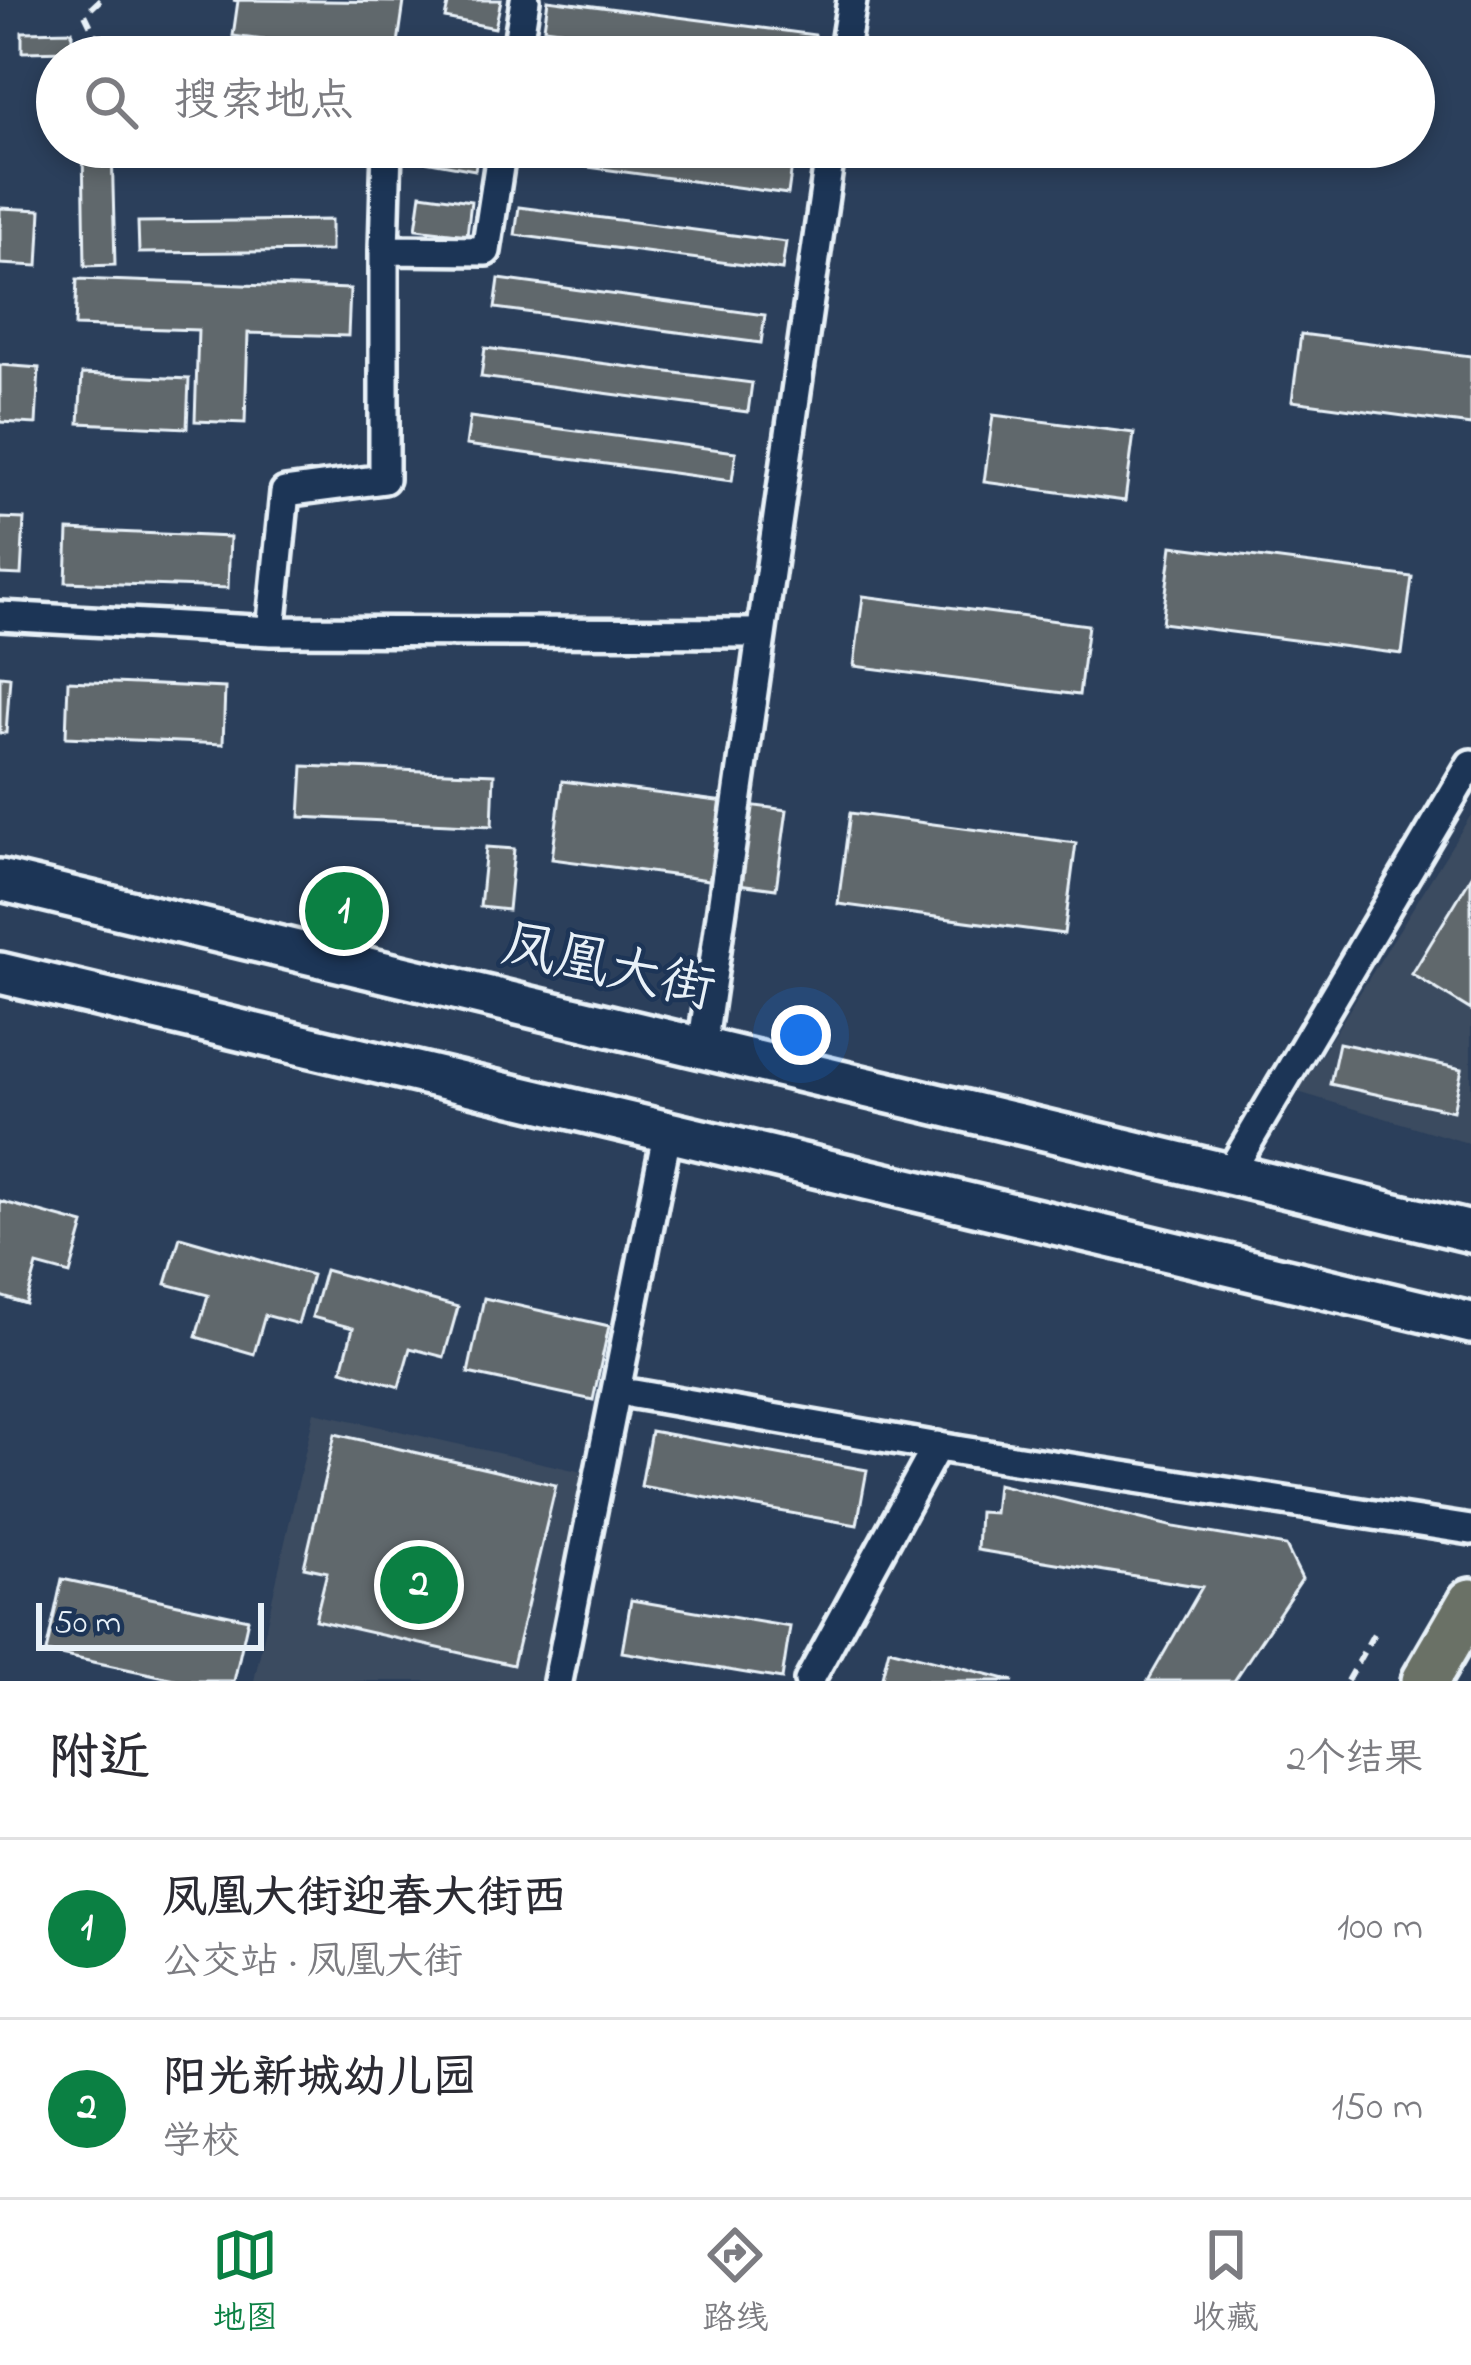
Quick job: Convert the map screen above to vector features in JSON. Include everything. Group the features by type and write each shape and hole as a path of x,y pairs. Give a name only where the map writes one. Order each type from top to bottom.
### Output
{"main road":[{"name":"凤凰大街","path":"0,880 1471,1232"},
{"path":"0,974 1471,1323"},
{"path":"1406,1681 1464,1615"},
{"path":"1425,1681 1464,1615"}],"street":[{"path":"519,36 525,0"},
{"path":"846,36 852,0"},
{"path":"271,631 285,491 384,479 386,168"},
{"path":"384,250 486,251 499,168"},
{"path":"702,1048 827,168"},
{"path":"0,616 271,631 761,633"},
{"path":"1229,1174 1471,764"},
{"path":"558,1681 668,1135"},
{"path":"634,1394 1471,1530"},
{"path":"808,1681 937,1446"}],"path":[{"path":"96,36 85,14 100,0"},
{"path":"1347,1681 1376,1630"}],"shaded area":[{"path":"1471,815 1471,1144 1298,1092"},
{"path":"314,1412 587,1473 540,1681 254,1681"}],"building":[{"path":"233,0 404,2 399,36 233,36 238,1"},
{"path":"449,0 501,0 495,28 445,18"},
{"path":"548,0 815,35 604,36 544,28"},
{"path":"72,31 72,36 36,36 36,52 22,52 22,32"},
{"path":"83,168 113,168 115,265 85,266"},
{"path":"595,168 792,168 788,194"},
{"path":"421,194 471,201 467,235 416,229"},
{"path":"519,207 786,242 782,270 515,235"},
{"path":"0,208 41,210 38,266 0,264"},
{"path":"331,220 331,251 139,253 138,222"},
{"path":"77,279 350,289 348,336 248,333 245,423 195,421 198,330 75,326"},
{"path":"499,279 765,315 761,343 495,308"},
{"path":"1301,334 1471,356 1471,425 1292,401"},
{"path":"485,348 752,383 748,412 481,377"},
{"path":"0,365 39,368 36,424 0,422"},
{"path":"82,374 189,379 187,428 79,423"},
{"path":"993,415 1134,433 1125,501 984,482"},
{"path":"470,417 736,452 732,481 466,445"},
{"path":"0,518 24,519 21,575 0,574"},
{"path":"68,530 230,537 228,588 66,582"},
{"path":"1172,546 1412,577 1402,654 1162,623"},
{"path":"863,596 1088,625 1079,695 854,666"},
{"path":"0,676 10,677 6,733 0,733"},
{"path":"68,681 225,688 223,744 66,737"},
{"path":"303,766 494,774 492,826 300,817"},
{"path":"562,781 787,810 776,889 552,859"},
{"path":"850,813 1076,843 1064,934 838,904"},
{"path":"486,847 514,849 508,910 480,907"},
{"path":"1471,877 1471,1010 1412,974"},
{"path":"1339,1043 1462,1069 1453,1111 1330,1084"},
{"path":"0,1201 84,1224 70,1274 37,1265 26,1304 0,1296"},
{"path":"180,1237 312,1275 298,1324 265,1315 254,1354 196,1337 208,1295 166,1284"},
{"path":"325,1270 458,1307 444,1357 410,1348 399,1387 342,1370 353,1328 312,1317"},
{"path":"484,1298 609,1326 593,1400 468,1373"},
{"path":"651,1431 867,1470 857,1525 641,1486"},
{"path":"335,1434 556,1485 513,1665 315,1620 327,1572 304,1567"},
{"path":"997,1484 1174,1527 1286,1546 1302,1579 1234,1681 1148,1681 1202,1587 977,1550 979,1512 994,1513"},
{"path":"62,1579 248,1619 234,1681 184,1681 46,1652"},
{"path":"631,1600 790,1627 782,1679 622,1652"},
{"path":"889,1649 1014,1681 881,1681"}],"place":[{"name":"凤凰大街迎春大街西","path":"344,911"},
{"name":"阳光新城幼儿园","path":"419,1585"}]}
